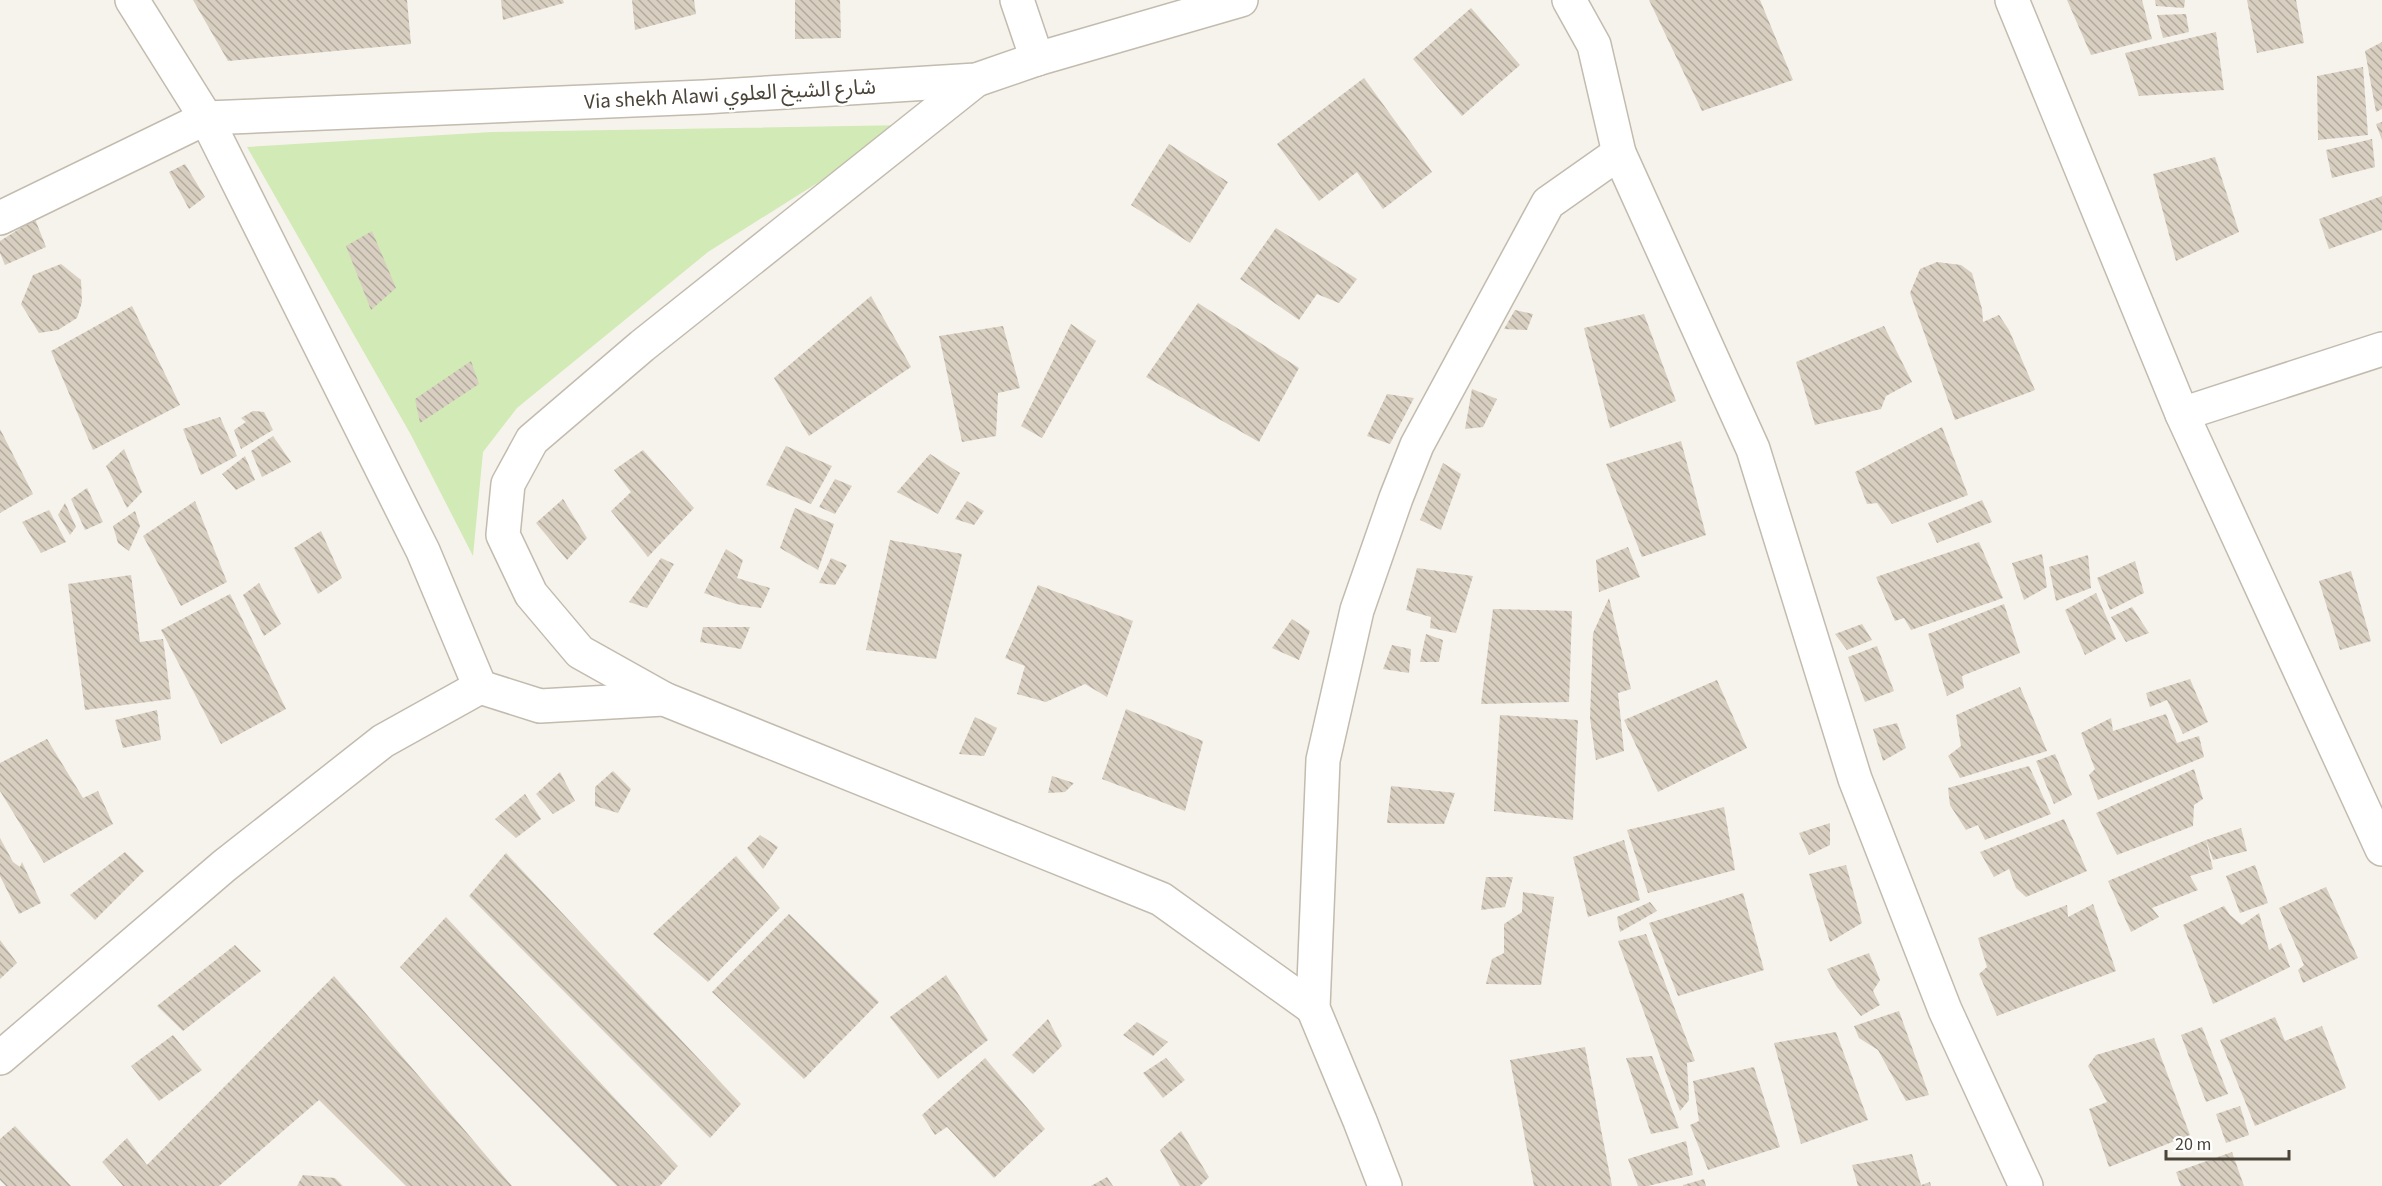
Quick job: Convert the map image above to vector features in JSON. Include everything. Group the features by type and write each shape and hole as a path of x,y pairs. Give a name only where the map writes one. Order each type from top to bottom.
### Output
{"street":[{"path":"132,0 207,118 423,551 480,687"},
{"path":"1017,0 1037,59"},
{"name":"Via shekh Alawi شارع الشيخ العلوي","path":"207,118 704,97 976,80 1037,59 1242,0"},
{"path":"1569,0 1594,45 1619,153 1753,450 1855,779 1946,1010 2026,1186"},
{"path":"2012,0 2182,414 2382,849"},
{"path":"976,80 642,346 532,440 508,484 503,535 531,594 580,652 664,699 1161,899 1313,1008"},
{"path":"0,218 207,118"},
{"path":"1385,1186 1313,1008 1323,760 1357,610 1417,445 1548,203 1619,153"},
{"path":"2182,414 2382,349"},
{"path":"0,1058 224,867 383,741 480,687 540,706 664,699"}],"green space":[{"path":"909,125 708,252 517,408 483,452 473,556 411,435 247,147 492,132"}],"building":[{"path":"193,0 407,0 411,44 228,61"},
{"path":"501,0 563,0 564,3 503,20"},
{"path":"632,0 694,0 696,14 635,30"},
{"path":"795,0 840,0 841,38 795,39"},
{"path":"1649,0 1760,0 1793,80 1702,111"},
{"path":"2067,0 2142,0 2152,39 2091,55"},
{"path":"2155,0 2185,0 2184,8 2156,6"},
{"path":"2247,0 2296,0 2304,43 2257,53"},
{"path":"1471,8 1520,65 1462,116 1413,59"},
{"path":"2186,14 2189,32 2163,38 2157,15"},
{"path":"2216,32 2224,90 2139,96 2125,53"},
{"path":"2382,42 2382,109 2376,112 2365,51"},
{"path":"2363,67 2368,135 2318,140 2317,76"},
{"path":"1364,78 1432,172 1383,209 1357,172 1319,201 1277,144"},
{"path":"2382,122 2382,140 2376,124"},
{"path":"2372,139 2375,167 2332,178 2326,150"},
{"path":"1169,144 1228,182 1190,243 1131,205"},
{"path":"2215,157 2239,232 2176,261 2153,174"},
{"path":"185,164 205,197 189,209 169,172"},
{"path":"2382,196 2382,230 2329,249 2319,219"},
{"path":"35,219 46,247 5,265 0,253 0,241"},
{"path":"1276,228 1357,279 1339,303 1317,294 1299,320 1240,279"},
{"path":"372,231 396,288 371,310 346,246"},
{"path":"1937,262 1961,265 1972,273 1982,309 1983,322 1999,315 2009,330 2035,390 1955,420 1910,293 1920,269"},
{"path":"61,264 81,280 82,302 77,318 58,330 39,333 21,304 33,275"},
{"path":"871,296 911,367 809,436 774,378"},
{"path":"1198,303 1299,368 1259,442 1146,377"},
{"path":"132,306 180,405 93,450 51,351"},
{"path":"1515,310 1533,314 1527,330 1504,329"},
{"path":"1644,314 1676,401 1610,428 1584,328"},
{"path":"1071,324 1096,341 1042,438 1021,426"},
{"path":"1003,326 1020,388 998,393 996,436 962,442 939,336"},
{"path":"1884,326 1912,382 1886,396 1881,409 1815,425 1796,362"},
{"path":"471,361 479,384 420,423 415,399"},
{"path":"1472,389 1497,399 1483,427 1465,429"},
{"path":"1387,394 1414,398 1390,444 1367,436"},
{"path":"253,411 264,412 273,430 241,449 234,430 246,422 241,418"},
{"path":"220,417 237,456 201,475 183,429"},
{"path":"1942,427 1968,495 1892,524 1877,503 1867,504 1855,472"},
{"path":"0,429 33,494 0,513"},
{"path":"273,436 291,462 262,477 251,451"},
{"path":"1681,441 1706,535 1642,557 1606,464"},
{"path":"786,446 832,466 811,504 766,485"},
{"path":"124,449 142,492 127,508 106,466"},
{"path":"643,450 694,508 648,557 611,511 631,492 614,470"},
{"path":"930,454 960,473 938,514 897,492"},
{"path":"245,456 255,480 236,490 222,474"},
{"path":"1443,463 1461,474 1441,530 1420,520"},
{"path":"835,479 852,486 835,514 819,507"},
{"path":"87,488 103,522 85,530 71,499"},
{"path":"563,499 587,538 567,560 536,523"},
{"path":"1982,500 1992,522 1937,543 1928,523"},
{"path":"195,501 227,582 181,606 143,536"},
{"path":"967,501 984,511 974,525 955,519"},
{"path":"65,503 76,527 70,535 58,515"},
{"path":"795,508 834,524 818,570 780,548"},
{"path":"49,510 66,542 41,553 22,522"},
{"path":"135,511 140,526 129,551 118,543 113,526"},
{"path":"321,531 342,578 318,594 294,548"},
{"path":"890,540 962,554 936,659 866,650"},
{"path":"1979,542 2003,598 1911,630 1904,618 1895,621 1876,577"},
{"path":"1628,547 1640,577 1599,592 1596,560"},
{"path":"726,549 743,560 737,578 770,588 761,608 736,604 704,593"},
{"path":"2042,554 2047,587 2024,600 2012,563"},
{"path":"2088,555 2091,588 2056,601 2049,567"},
{"path":"661,558 674,564 647,608 629,602"},
{"path":"831,558 847,565 835,585 819,583"},
{"path":"2135,561 2144,593 2110,610 2097,578"},
{"path":"1417,568 1473,576 1456,633 1430,628 1431,617 1406,610"},
{"path":"2351,571 2371,641 2340,650 2319,581"},
{"path":"131,575 140,642 163,639 171,699 85,710 68,584"},
{"path":"259,583 281,624 264,636 243,595"},
{"path":"1038,585 1133,621 1107,697 1085,684 1046,702 1017,694 1025,666 1005,658"},
{"path":"2096,593 2116,639 2085,655 2065,610"},
{"path":"230,594 286,709 221,744 161,630"},
{"path":"1609,598 1631,689 1618,693 1624,751 1596,760 1590,718 1593,633"},
{"path":"2004,604 2020,653 1962,676 1964,688 1947,696 1928,634"},
{"path":"2132,607 2149,633 2126,642 2111,617"},
{"path":"1493,609 1572,611 1569,702 1481,704"},
{"path":"1292,619 1310,631 1299,660 1272,648"},
{"path":"1862,624 1872,640 1847,650 1835,634"},
{"path":"703,627 750,627 741,649 700,642"},
{"path":"1426,634 1443,640 1439,662 1420,662"},
{"path":"1392,645 1411,649 1409,673 1383,669"},
{"path":"1877,646 1894,691 1865,702 1848,657"},
{"path":"2190,679 2208,722 2183,734 2167,700 2150,707 2146,693"},
{"path":"1717,680 1747,748 1658,792 1624,720"},
{"path":"2020,687 2047,751 1960,778 1948,756 1961,746 1956,715"},
{"path":"1126,709 1203,741 1185,811 1102,779"},
{"path":"157,710 161,740 123,748 115,720"},
{"path":"2166,714 2177,743 2199,736 2204,757 2098,800 2089,775 2095,769 2081,733 2111,718 2113,731"},
{"path":"1500,715 1578,720 1573,820 1494,811"},
{"path":"975,717 997,728 984,756 959,754"},
{"path":"1897,723 1906,748 1883,761 1873,729"},
{"path":"47,739 83,798 98,791 113,824 44,863 0,791 0,763"},
{"path":"2055,754 2072,795 2054,804 2036,761"},
{"path":"2029,766 2051,814 1985,840 1978,825 1966,830 1950,805 1948,788"},
{"path":"2194,769 2203,799 2194,805 2193,826 2117,855 2096,813"},
{"path":"613,771 631,789 618,813 595,806 595,787"},
{"path":"560,772 575,801 553,814 536,794"},
{"path":"1052,776 1074,783 1065,792 1048,793"},
{"path":"1391,786 1455,793 1444,824 1387,823"},
{"path":"525,794 541,819 516,838 495,819"},
{"path":"1724,807 1735,870 1648,893 1627,830"},
{"path":"2064,819 2087,871 2026,897 2016,888 2009,869 1994,877 1980,852"},
{"path":"1830,823 1830,845 1809,855 1799,833"},
{"path":"2241,828 2247,851 2213,860 2206,840"},
{"path":"760,835 778,847 763,869 747,848"},
{"path":"0,838 13,862 20,867 22,862 41,903 19,914 0,876"},
{"path":"1624,840 1640,900 1588,917 1573,857"},
{"path":"2206,840 2213,869 2190,876 2198,890 2152,908 2159,917 2131,932 2108,881"},
{"path":"125,852 144,871 95,920 70,895"},
{"path":"506,853 741,1104 710,1138 469,896"},
{"path":"736,856 780,908 708,982 653,934"},
{"path":"1846,865 1862,923 1830,942 1809,874"},
{"path":"2255,865 2268,903 2240,913 2226,876"},
{"path":"1486,877 1513,877 1505,907 1481,910"},
{"path":"2326,887 2358,958 2303,983 2298,970 2304,965 2279,908"},
{"path":"1523,892 1554,897 1541,985 1486,984 1492,959 1504,953 1504,924 1522,912"},
{"path":"1743,893 1764,970 1678,996 1649,923"},
{"path":"1650,902 1657,911 1620,932 1617,917"},
{"path":"2093,904 2116,971 1997,1016 1979,974 1987,967 1978,938 2067,905 2068,917"},
{"path":"2224,906 2230,915 2242,925 2259,913 2269,950 2281,943 2290,967 2213,1004 2183,925"},
{"path":"789,914 879,1002 804,1079 712,992"},
{"path":"446,917 678,1166 660,1186 617,1186 400,967"},
{"path":"1646,934 1695,1061 1687,1063 1689,1100 1680,1111 1618,941"},
{"path":"0,940 17,963 0,979"},
{"path":"235,945 261,971 183,1031 157,1006"},
{"path":"1869,953 1880,980 1873,991 1880,1005 1861,1016 1837,987 1827,969"},
{"path":"946,975 988,1040 938,1079 890,1017"},
{"path":"334,976 512,1186 406,1186 319,1100 219,1186 123,1186 102,1162 127,1138 147,1165"},
{"path":"1899,1011 1929,1095 1906,1101 1878,1050 1859,1038 1854,1026"},
{"path":"2275,1017 2285,1041 2322,1026 2346,1088 2255,1126 2220,1040"},
{"path":"1048,1019 1062,1046 1033,1074 1012,1055"},
{"path":"1137,1022 1168,1042 1153,1056 1123,1035"},
{"path":"2202,1027 2228,1094 2206,1102 2181,1035"},
{"path":"1836,1032 1868,1120 1801,1144 1774,1043"},
{"path":"173,1035 202,1070 159,1101 131,1066"},
{"path":"2154,1038 2190,1135 2109,1167 2089,1109 2107,1102 2088,1066 2096,1055"},
{"path":"1585,1047 1612,1186 1534,1186 1510,1060"},
{"path":"1652,1056 1679,1128 1651,1134 1626,1058"},
{"path":"985,1058 1045,1129 994,1178 947,1127 935,1135 922,1115"},
{"path":"1166,1058 1185,1080 1163,1098 1143,1073"},
{"path":"1754,1067 1780,1147 1708,1170 1690,1125 1699,1121 1693,1081"},
{"path":"2240,1106 2249,1135 2226,1143 2216,1114"},
{"path":"15,1126 71,1186 6,1186 0,1180 0,1139"},
{"path":"1181,1131 1209,1177 1200,1186 1180,1186 1160,1150"},
{"path":"1686,1141 1693,1175 1648,1186 1638,1186 1628,1159"},
{"path":"2232,1152 2244,1186 2181,1186 2176,1172"},
{"path":"1912,1154 1921,1185 1930,1182 1931,1186 1858,1186 1852,1165"},
{"path":"303,1175 335,1178 343,1186 297,1186"},
{"path":"1107,1177 1113,1186 1091,1186"},
{"path":"1704,1179 1706,1186 1683,1186 1683,1185"}]}
